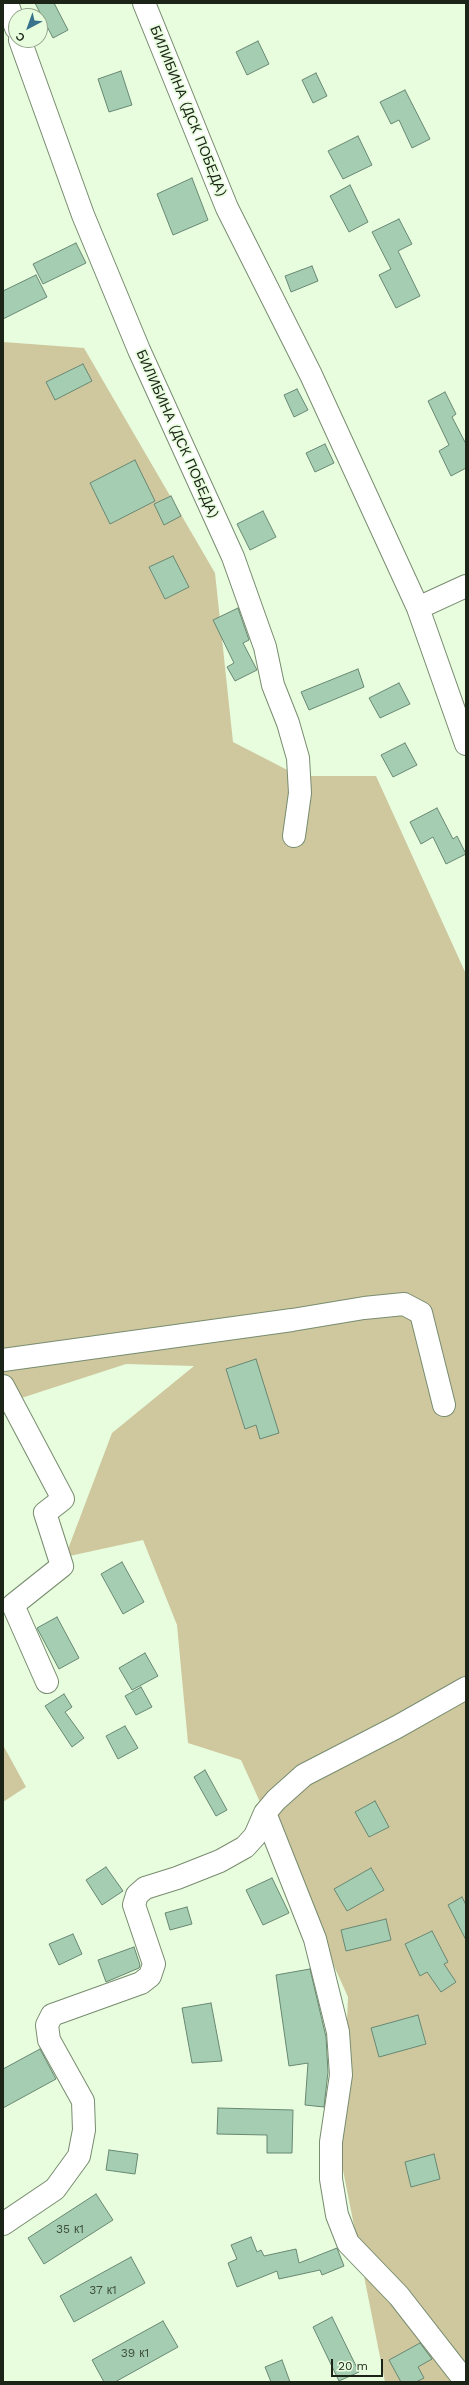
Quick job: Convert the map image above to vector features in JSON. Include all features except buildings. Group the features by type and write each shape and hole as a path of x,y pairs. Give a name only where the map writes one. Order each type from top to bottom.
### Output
{"street":[{"name":"БИЛИБИНА (ДСК ПОБЕДА)","path":"144,3 227,208 311,375 418,608 466,744"},
{"name":"БИЛИБИНА (ДСК ПОБЕДА)","path":"23,48 82,215 139,350 233,557 265,647 273,685 288,723 298,758 300,793 294,836"},
{"path":"418,608 466,586"},
{"path":"3,1360 292,1320 364,1308 404,1304 421,1313 444,1405"},
{"path":"3,1386 63,1499 45,1513 62,1566 13,1605 47,1682"},
{"path":"3,2224 54,2189 79,2156 84,2130 83,2102 49,2040 47,2025 52,2015 141,1983 150,1976 154,1964 134,1905 137,1895 145,1888 177,1878 220,1861 245,1847 255,1836 265,1813 276,1800 304,1776 397,1727 466,1688"},
{"path":"265,1813 315,1939 338,2032 341,2076 331,2142 331,2178 337,2215 348,2243 399,2296 466,2382"}],"shaded area":[{"path":"3,342 84,348 215,573 233,742 299,776 376,776 466,974 466,2382 385,2382 341,2160 348,1997 241,1760 188,1743 177,1625 143,1540 65,1557 112,1433 194,1366 126,1364 3,1404"},
{"path":"3,1745 26,1787 3,1802"}]}
